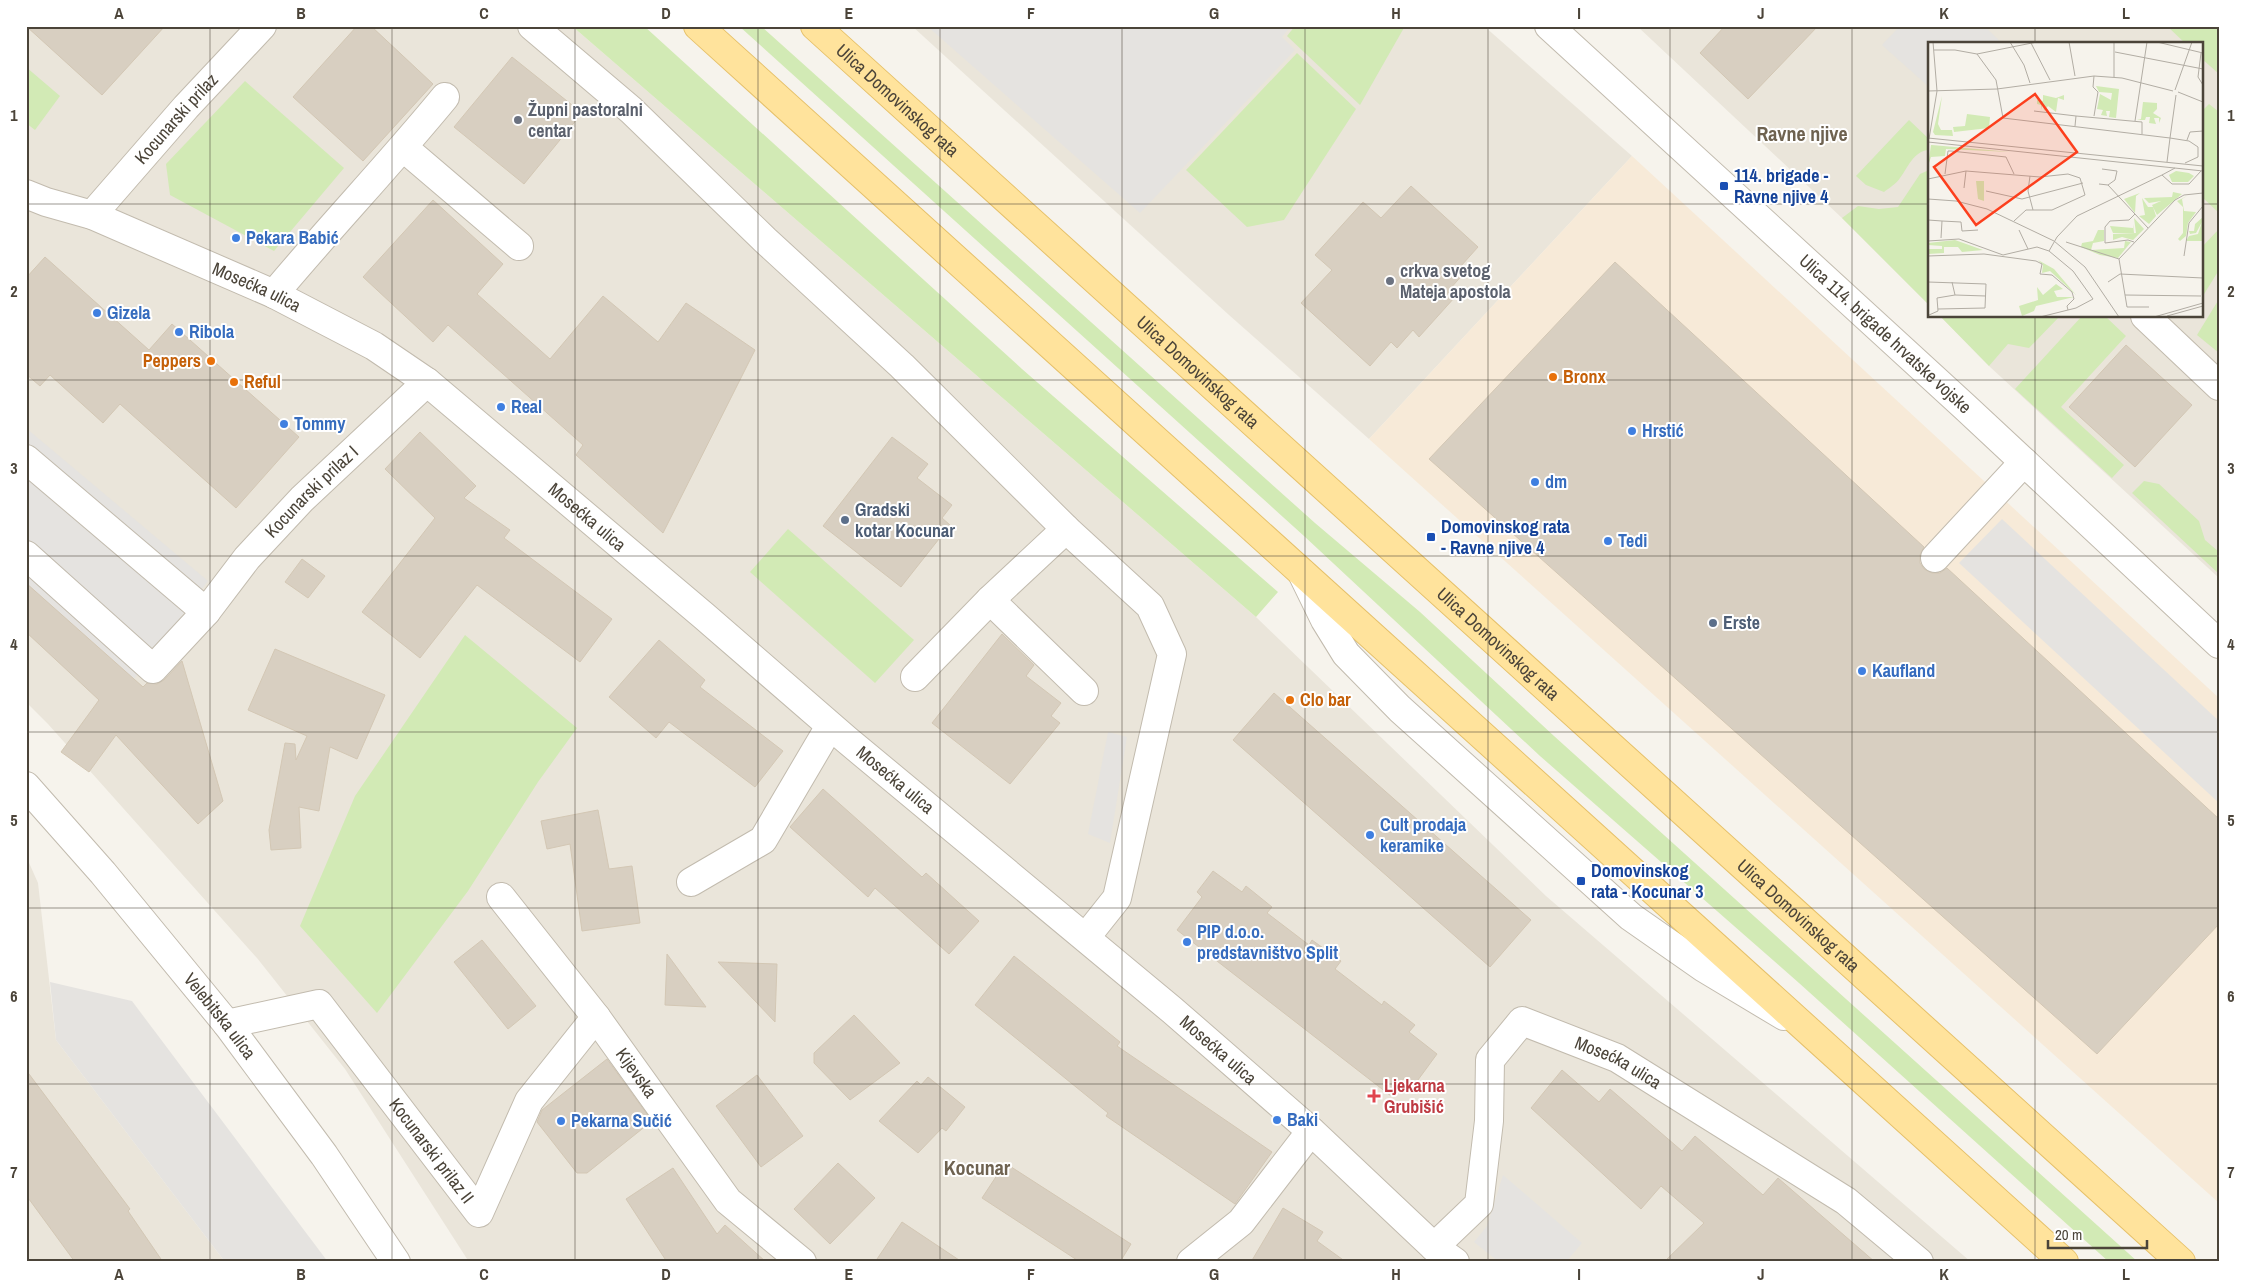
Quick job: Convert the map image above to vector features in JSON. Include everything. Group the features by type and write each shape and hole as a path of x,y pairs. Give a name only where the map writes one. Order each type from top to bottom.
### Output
{"main road":[{"path":"698,26 2064,1262"},
{"name":"Ulica Domovinskog rata","path":"815,26 2181,1262"}],"street":[{"name":"Kocunarski prilaz","path":"92,215 186,107 262,26"},
{"path":"532,26 631,110 765,240 965,427 1066,529 1150,606 1172,654 1117,898 1086,937"},
{"name":"Ulica 114. brigade hrvatske vojske","path":"1549,26 2024,462 2219,644"},
{"path":"274,294 320,239 404,148 445,96"},
{"path":"404,148 519,246"},
{"name":"Mosećka ulica","path":"26,194 46,202 92,215 274,294 374,346 427,382 704,616 830,726 1086,937 1311,1131 1445,1255 1479,1204 1489,1121 1490,1060 1522,1021 1617,1058 1846,1201 1919,1262"},
{"path":"2147,318 2219,386"},
{"name":"Kocunarski prilaz I","path":"26,555 153,668 206,612 247,558 302,499 427,382"},
{"path":"26,459 206,612"},
{"path":"1935,558 2024,462"},
{"path":"915,677 990,600 1066,529"},
{"path":"1302,571 1325,620 1346,654 1400,709 1631,917 1704,968 1799,1024"},
{"path":"990,600 1084,691"},
{"path":"691,882 763,840 830,726"},
{"name":"Velebitska ulica","path":"26,786 103,873 227,1024 324,1155 396,1262"},
{"name":"Kijevska","path":"500,897 596,1017 728,1200 802,1262"},
{"name":"Kocunarski prilaz II","path":"227,1024 319,1004 479,1214 529,1101 596,1017"},
{"path":"1191,1262 1241,1222 1311,1131"}],"shaded area":[{"path":"26,26 572,26 1256,617 1546,896 1971,1262 469,1262 345,1069 257,958 48,724 26,702"},
{"path":"912,26 1484,26 1632,156 1369,439 1229,315"},
{"path":"927,26 1291,26 1282,37 1295,50 1140,213"},
{"path":"1637,26 2219,26 2219,578 1989,366 1942,318 2202,318 2202,42 1928,42 1928,304 1842,218"},
{"path":"1900,26 1984,26 2001,42 1928,42 1928,86 1882,45"},
{"name":"Kaufland","path":"1632,156 2219,698 2219,1203 1369,439"},
{"path":"26,428 208,581 134,679 26,583"},
{"path":"2002,519 2219,721 2219,803 1959,563"},
{"path":"1108,732 1127,737 1110,843 1088,834"},
{"path":"26,856 38,883 56,1040 225,1262 26,1262"},
{"path":"50,982 132,1001 328,1262 225,1262 56,1040"},
{"path":"1503,1175 1582,1243 1566,1262 1499,1262 1474,1242 1487,1226"}],"green space":[{"path":"572,26 644,26 1022,369 1278,592 1256,617"},
{"path":"739,26 761,26 1315,523 1420,612 1554,736 2138,1262 2109,1262 1799,983 1540,756 1304,536"},
{"path":"1295,26 1405,26 1360,105 1287,36"},
{"path":"2167,26 2219,26 2219,74 2202,59 2202,42 2184,42"},
{"path":"1297,53 1356,109 1284,220 1247,227 1186,170"},
{"path":"26,67 60,96 35,130 26,123"},
{"path":"245,81 344,168 274,251 170,195 166,164"},
{"path":"2209,104 2219,112 2219,213 2202,197 2202,111"},
{"path":"1909,120 1928,138 1928,150 1919,153 1898,180 1884,192 1866,185 1856,176"},
{"path":"1928,170 1928,304 1842,218 1858,206 1879,209 1898,207 1920,174"},
{"path":"2219,229 2219,270 2202,297 2202,247"},
{"path":"2219,299 2219,353 2197,335"},
{"path":"1942,318 2058,318 2029,348 2008,344 1989,366"},
{"path":"2080,318 2107,318 2126,336 2061,407 2124,465 2112,478 2015,389"},
{"path":"2144,481 2159,484 2199,521 2205,540 2219,552 2219,574 2132,493"},
{"path":"788,529 914,640 875,683 750,572"},
{"path":"465,635 577,728 538,782 468,891 377,1013 300,926 355,796"}],"building":[{"path":"26,26 165,26 102,95"},
{"path":"357,26 371,26 433,84 363,161 293,97"},
{"path":"1725,26 1818,26 1748,99 1700,53"},
{"name":"Župni pastoralni centar","path":"512,57 582,113 524,184 454,127"},
{"name":"crkva svetog Mateja apostola","path":"1411,186 1478,247 1461,266 1467,270 1448,291 1455,297 1419,337 1413,330 1397,348 1391,342 1370,366 1301,303 1332,270 1315,255 1363,202 1381,218"},
{"path":"433,200 503,264 477,294 550,359 603,296 658,342 686,303 755,350 663,533 576,455 583,445 448,325 433,342 363,277"},
{"path":"45,257 149,350 172,324 299,437 236,508 120,404 103,423 50,375 40,386 26,374 26,278"},
{"name":"Kaufland","path":"1615,262 1924,547 1920,555 1920,563 1924,569 1932,573 1940,573 1947,568 2219,819 2219,924 2097,1054 1429,459"},
{"path":"2126,345 2192,405 2135,467 2069,407"},
{"path":"420,432 476,486 464,498 510,530 504,538 612,619 580,662 477,585 420,658 362,612 435,518 385,469"},
{"path":"892,437 928,464 917,478 952,505 942,518 950,525 901,587 823,526"},
{"path":"302,559 325,576 308,598 285,582"},
{"path":"26,583 143,687 147,683 157,684 164,680 182,661 223,801 198,824 116,735 89,772 61,752 99,700 26,632"},
{"path":"1002,634 1034,665 1026,676 1061,703 1051,716 1060,723 1010,784 932,723"},
{"path":"659,640 705,680 700,687 783,751 755,787 669,722 656,738 609,697"},
{"path":"275,649 385,695 357,759 330,747 319,811 299,807 301,848 271,850 269,830 285,743 295,744 296,760 307,736 248,710"},
{"path":"1274,693 1531,920 1490,967 1233,740"},
{"path":"823,789 922,877 926,873 979,921 949,954 875,888 868,897 790,827"},
{"path":"598,810 609,869 632,866 640,923 582,931 570,844 547,849 541,821"},
{"path":"1213,871 1242,892 1246,886 1272,907 1267,913 1309,945 1312,940 1341,961 1335,969 1382,1005 1384,1001 1415,1025 1409,1032 1437,1054 1415,1084 1405,1077 1391,1096 1177,930 1202,897 1197,892"},
{"path":"482,940 536,1006 508,1029 454,962"},
{"path":"667,954 706,1007 665,1005"},
{"path":"1014,956 1120,1042 1117,1046 1272,1152 1235,1204 1106,1116 1108,1113 975,1005"},
{"path":"718,962 777,964 775,1022"},
{"path":"854,1015 900,1063 850,1100 814,1063 814,1053"},
{"path":"607,1059 652,1121 587,1173 577,1173 537,1122 542,1110"},
{"path":"26,1070 130,1209 128,1211 163,1262 75,1262 26,1195"},
{"path":"1562,1070 1599,1102 1610,1089 1682,1151 1695,1136 1763,1195 1778,1178 1875,1262 1664,1262 1704,1223 1661,1186 1641,1209 1531,1108"},
{"path":"757,1075 803,1136 761,1167 716,1106"},
{"path":"928,1077 965,1107 946,1131 942,1128 918,1153 879,1121 917,1081 921,1085"},
{"path":"838,1163 875,1198 830,1244 794,1209"},
{"path":"1005,1163 1131,1244 1120,1262 1080,1262 982,1198"},
{"path":"673,1168 717,1234 725,1225 766,1262 667,1262 626,1199"},
{"path":"1283,1208 1323,1232 1317,1241 1346,1262 1251,1262"},
{"path":"902,1222 962,1262 875,1262"}],"place":[{"name":"Župni pastoralni centar","path":"518,120"},
{"name":"114. brigade - Ravne njive 4","path":"1724,186"},
{"name":"Pekara Babić","path":"236,238"},
{"name":"crkva svetog Mateja apostola","path":"1390,281"},
{"name":"Gizela","path":"97,313"},
{"name":"Ribola","path":"179,332"},
{"name":"Peppers","path":"211,361"},
{"name":"Bronx","path":"1553,377"},
{"name":"Reful","path":"234,382"},
{"name":"Real","path":"501,407"},
{"name":"Tommy","path":"284,424"},
{"name":"Hrstić","path":"1632,431"},
{"name":"dm","path":"1535,482"},
{"name":"Gradski kotar Kocunar","path":"845,520"},
{"name":"Domovinskog rata - Ravne njive 4","path":"1431,537"},
{"name":"Tedi","path":"1608,541"},
{"name":"Erste","path":"1713,623"},
{"name":"Kaufland","path":"1862,671"},
{"name":"Clo bar","path":"1290,700"},
{"name":"Cult prodaja keramike","path":"1370,835"},
{"name":"Domovinskog rata - Kocunar 3","path":"1581,881"},
{"name":"PIP d.o.o. predstavništvo Split","path":"1187,942"},
{"name":"Ljekarna Grubišić","path":"1374,1096"},
{"name":"Baki","path":"1277,1120"},
{"name":"Pekarna Sučić","path":"561,1121"}],"district":[{"name":"Ravne njive","path":"1802,134"},
{"name":"Kocunar","path":"977,1168"}]}
